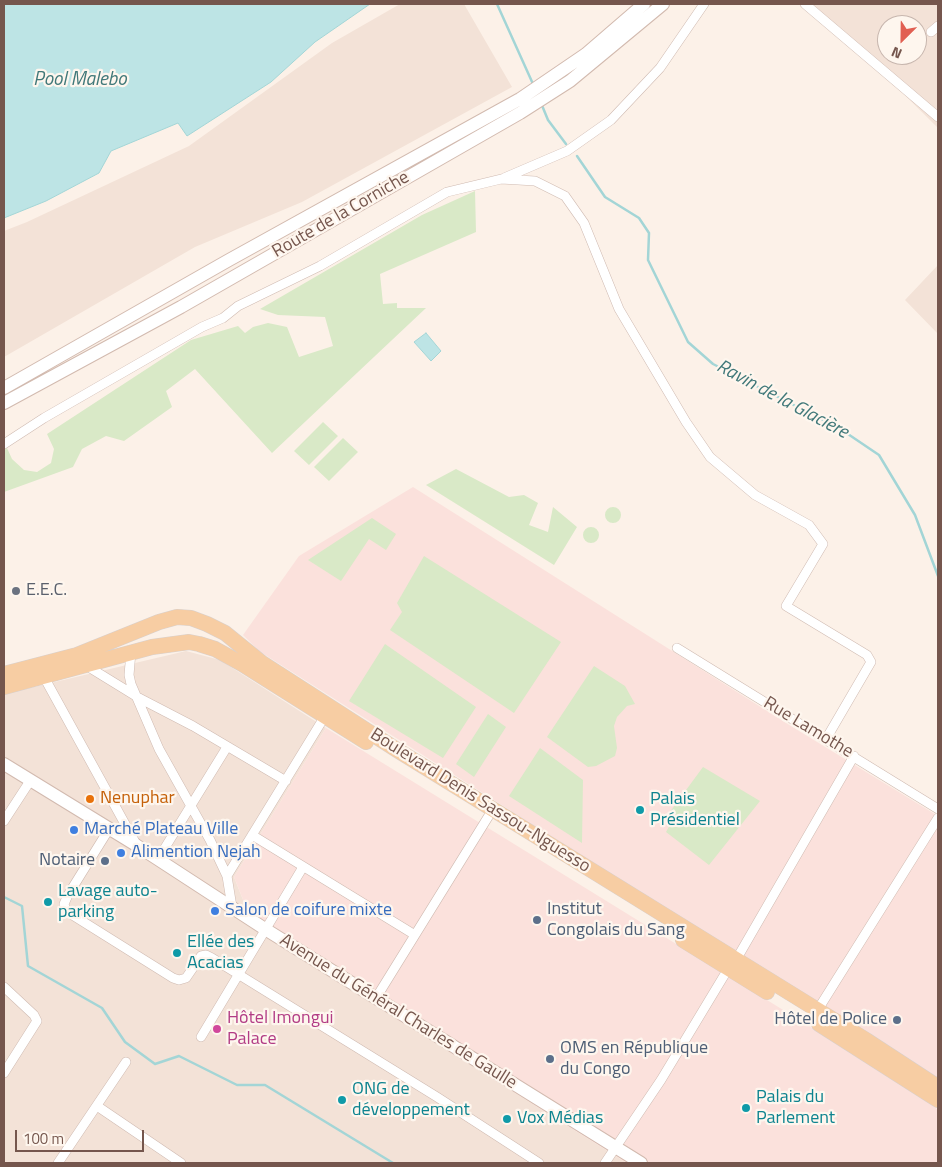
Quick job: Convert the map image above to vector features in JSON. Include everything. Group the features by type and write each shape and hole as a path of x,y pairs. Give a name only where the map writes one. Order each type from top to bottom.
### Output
{"main road":[{"name":"Route de la Corniche","path":"4,388 520,98 586,54 644,4"},
{"name":"Route de la Corniche","path":"4,403 181,307 520,113 570,81 663,4"},
{"name":"Boulevard Denis Sassou-Nguesso","path":"4,674 83,653 159,622 177,617 191,618 225,633 280,675 490,814"},
{"name":"Boulevard Denis Sassou-Nguesso","path":"4,687 87,666 131,652 189,642 208,646 242,664 325,716 490,814 732,964 938,1100"},
{"name":"Avenue du Général Charles de Gaulle","path":"4,764 641,1163"},
{"name":"Boulevard Denis Sassou-Nguesso","path":"732,964 817,1011 938,1087"}],"street":[{"path":"501,179 567,151 611,120 660,68 704,4"},
{"path":"805,4 936,112"},
{"path":"931,32 938,26"},
{"path":"4,444 44,418 202,327 223,318 238,306 320,266 447,192 501,179 535,181 565,196 584,223 619,308 686,422 710,457 755,495 809,525 823,544 786,606 867,655 871,662 826,739"},
{"name":"Rue Lamothe","path":"677,648 938,809"},
{"path":"131,652 129,675 159,749 191,805 227,876 232,907"},
{"path":"87,666 139,698 286,781"},
{"path":"44,677 136,845"},
{"path":"227,876 325,716"},
{"path":"158,859 227,747"},
{"path":"605,1163 661,1080 732,964 854,756"},
{"path":"4,822 30,781"},
{"path":"376,998 490,814"},
{"path":"817,1011 938,818"},
{"path":"109,829 68,895 64,904 66,911 173,978 186,978 203,955 238,974 437,1097 539,1163"},
{"path":"252,835 414,935"},
{"path":"201,1037 303,867"},
{"path":"4,987 34,1015 36,1021 4,1073"},
{"path":"58,1163 126,1062"},
{"path":"98,1106 180,1163"}],"shaded area":[{"path":"400,4 464,4 512,87 302,202 195,247 4,357 4,231 189,146 332,43"},
{"path":"813,4 938,4 938,128"},
{"path":"938,265 938,334 905,300"},
{"path":"413,487 786,723 938,816 938,1082 259,651 243,635 299,556"},
{"path":"186,651 220,660 326,728 234,877 255,930 627,1163 4,1163 4,694"},
{"path":"326,728 921,1095 938,1110 938,1163 627,1163 255,930 234,877"}],"green space":[{"path":"475,191 476,232 380,274 383,304 397,303 397,308 426,308 272,453 195,369 166,391 172,407 124,441 106,436 82,449 73,467 4,492 4,450 7,448 12,459 24,470 37,472 51,463 54,449 47,434 191,340 238,326 245,333 253,327 268,323 287,327 299,357 333,346 325,317 278,315 260,309 422,215"},
{"path":"323,422 338,436 309,465 294,451"},
{"path":"343,438 358,452 329,481 314,467"},
{"path":"456,469 509,497 524,495 538,503 529,525 548,532 553,507 577,527 554,565 426,485"},
{"path":"613,507 619,509 621,515 619,521 613,523 607,521 605,515 607,509"},
{"path":"372,518 396,534 386,550 369,539 341,581 308,560"},
{"path":"591,527 597,529 599,535 597,541 591,543 585,541 583,535 585,529"},
{"path":"424,556 561,642 514,713 390,630 402,612 397,603"},
{"path":"385,644 476,707 443,758 349,701"},
{"path":"594,666 625,686 635,704 627,706 617,717 614,726 617,748 615,756 596,766 588,767 547,737"},
{"path":"488,714 506,727 474,777 456,764"},
{"path":"540,748 583,780 582,843 509,796"},
{"path":"703,767 760,801 709,865 666,832 671,823 667,816"}],"water":[{"name":"Pool Malebo","path":"4,4 370,4 315,42 271,82 187,136 178,123 111,151 99,173 46,201 4,218"},
{"path":"426,333 441,351 431,361 414,342"}],"waterway":[{"name":"Ravin de la Glacière","path":"497,4 533,84"},
{"name":"Ravin de la Glacière","path":"541,103 548,120 566,144"},
{"name":"Ravin de la Glacière","path":"577,156 605,197 639,218 649,233 648,260 688,342 713,364 839,428 879,455 915,515 938,576"},
{"path":"4,897 22,906 28,966 102,1008 125,1042 155,1064 179,1056 237,1085 265,1085 393,1163"}],"place":[{"name":"E.E.C.","path":"16,591"},
{"name":"Nenuphar","path":"90,799"},
{"name":"Palais Présidentiel","path":"640,810"},
{"name":"Marché Plateau Ville","path":"74,830"},
{"name":"Alimention Nejah","path":"121,853"},
{"name":"Notaire","path":"105,861"},
{"name":"Lavage auto- parking","path":"48,902"},
{"name":"Salon de coifure mixte","path":"215,911"},
{"name":"Institut Congolais du Sang","path":"537,920"},
{"name":"Ellée des Acacias","path":"177,953"},
{"name":"Hôtel de Police","path":"897,1020"},
{"name":"Hôtel Imongui Palace","path":"217,1029"},
{"name":"OMS en République du Congo","path":"550,1059"},
{"name":"ONG de développement","path":"342,1100"},
{"name":"Palais du Parlement","path":"746,1108"},
{"name":"Vox Médias","path":"507,1119"}]}
